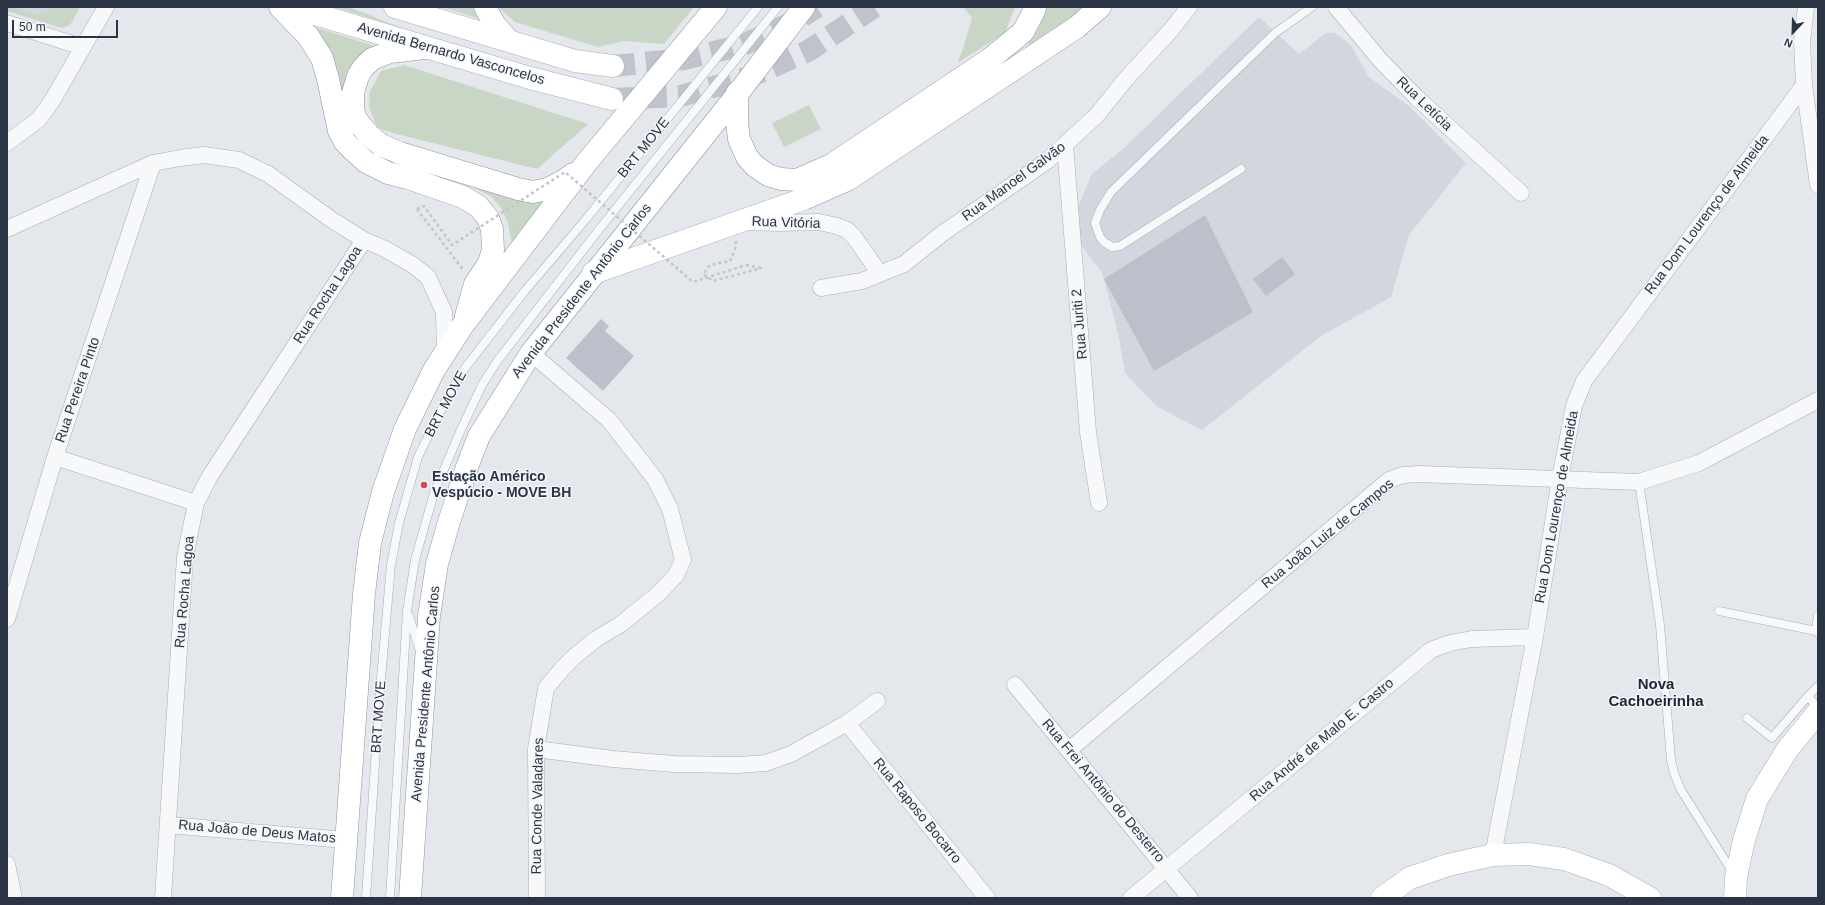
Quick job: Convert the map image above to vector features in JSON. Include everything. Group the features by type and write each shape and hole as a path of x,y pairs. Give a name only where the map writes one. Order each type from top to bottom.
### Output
{"main road":[{"path":"280,7 308,36 322,58 339,131 345,142 354,152 366,162 388,173 408,178 463,197 478,206 488,218 492,229 493,250 490,263 475,284 463,324"},
{"name":"Avenida Bernardo Vasconcelos","path":"291,7 530,78 612,99"},
{"name":"Avenida Bernardo Vasconcelos","path":"395,7 575,61 613,66"},
{"path":"484,7 495,25 508,40"},
{"path":"687,41 692,26 702,7"},
{"path":"342,898 364,594 370,542 383,492 405,429 434,370 445,355 463,324 587,162 716,7"},
{"name":"Avenida Presidente Antônio Carlos","path":"414,893 429,616 437,564 448,524 466,466 479,436 531,353 804,7"},
{"path":"737,93 737,123 739,139 747,157 755,166 768,175 781,179 797,180 833,164 990,59 1023,32 1035,7"},
{"path":"593,273 804,199 847,180 1077,27 1100,7"},
{"path":"426,48 390,52 372,59 358,76 353,93 353,111 362,128 381,145 518,189 533,192 548,189 565,180 587,162"},
{"path":"1736,888 1744,840 1757,799 1813,704"},
{"path":"1382,898 1410,878 1448,865 1493,855 1529,854 1564,859 1609,875 1650,898"}],"street":[{"path":"7,143 39,119 52,101 106,7"},
{"name":"Rua Manoel Galvão","path":"821,288 862,281 904,264 943,233 1047,161 1097,116 1124,80 1171,30 1189,7"},
{"name":"Rua Letícia","path":"1336,7 1381,62 1417,98 1521,193"},
{"path":"1806,7 1802,41 1804,85 1818,185"},
{"path":"7,23 82,47"},
{"name":"Rua Dom Lourenço de Almeida","path":"1493,855 1535,637 1560,478 1574,406 1584,381 1804,85"},
{"name":"Rua Juriti 2","path":"1065,144 1088,432 1099,503"},
{"path":"7,229 154,163 204,155 239,160 268,174 310,205 364,240 384,248 413,265 428,277 444,312 445,355"},
{"name":"Rua Pereira Pinto","path":"7,618 55,457 154,163"},
{"name":"Rua Vitória","path":"735,222 778,224 819,222 837,226 847,230 855,238 880,274"},
{"name":"Rua Rocha Lagoa","path":"162,898 185,557 196,503 210,476 364,240"},
{"name":"Rua Conde Valadares","path":"531,353 609,420 655,479 670,509 683,560 676,575 658,594 621,624 596,639 575,656 546,688 536,748 536,898"},
{"name":"Rua João Luiz de Campos","path":"1068,750 1389,480 1419,474 1639,482 1699,462 1818,400"},
{"path":"55,457 196,503"},
{"name":"Rua André de Malo E. Castro","path":"1131,898 1431,650 1450,643 1472,639 1535,637"},
{"name":"Rua Frei Antônio do Desterro","path":"1015,685 1190,898"},
{"path":"536,748 674,764 738,765 766,763 792,754 847,723 877,701"},
{"name":"Rua Raposo Bocarro","path":"847,723 987,898"},
{"name":"Rua João de Deus Matos","path":"168,825 346,840"},
{"path":"7,864 14,898"}],"lane":[{"name":"BRT MOVE","path":"366,898 380,690 391,565 399,523 418,457 447,398 465,368 524,292 587,218 758,7"},
{"name":"BRT MOVE","path":"390,898 407,611 415,560 434,493 459,434 482,385 498,360 601,227 778,7"},
{"path":"1240,169 1120,246 1112,247 1104,242 1100,236 1095,223 1100,210 1111,192 1275,33 1312,7"},
{"path":"1639,482 1660,625 1672,766 1681,790 1736,888"},
{"path":"407,611 426,667"},
{"path":"1719,611 1817,632 1818,616"},
{"path":"1747,718 1772,738 1813,704 1818,686"},
{"path":"1813,704 1818,708"}],"path":[{"path":"475,284 461,269 417,209 424,206 452,245 565,172 693,282 746,265 762,268 713,281 704,274 710,264 730,261 735,250 735,222"}],"shaded area":[{"path":"7,7 80,7 70,25 62,28 7,11"},
{"path":"1259,17 1299,54 1326,33 1335,33 1341,37 1352,47 1369,77 1409,106 1466,163 1409,235 1391,297 1321,336 1202,430 1156,406 1125,373 1119,338 1104,279 1101,271 1080,244 1077,209 1092,174 1125,147"}],"green space":[{"path":"7,7 13,7 37,15 46,12 51,7 80,7 70,25 62,28 7,11"},
{"path":"335,7 349,7 402,28"},
{"path":"442,7 477,7 484,20"},
{"path":"500,7 694,7 664,44 624,41 598,47 515,22 501,10"},
{"path":"963,7 1015,7 1005,33 957,63 963,49 972,18"},
{"path":"1044,7 1084,7 1035,45 882,145 1026,48 1041,24"},
{"path":"317,28 375,46 355,61 347,75 343,95 344,112 349,129 360,147 374,158 407,168 463,179 521,195 549,197 512,245 508,223 501,208 492,197 470,186 444,178 386,165 363,153 351,139 345,128 338,79 328,48"},
{"path":"404,65 588,124 537,169 389,132 377,127 369,107 370,91 381,71"},
{"path":"809,105 821,129 784,147 772,123"}],"building":[{"path":"1205,215 1253,312 1154,371 1104,279"},
{"path":"1282,257 1295,274 1266,296 1253,279"},
{"path":"601,319 609,326 605,331 634,356 603,391 566,358"}],"tunnel":[{"path":"613,66 684,59 743,45 789,24 817,7"},
{"path":"612,99 680,96 747,78 808,51 874,7"}],"place":[{"name":"Estação Américo Vespúcio - MOVE BH","path":"424,485"}],"district":[{"name":"Nova Cachoeirinha","path":"1656,694"}]}
